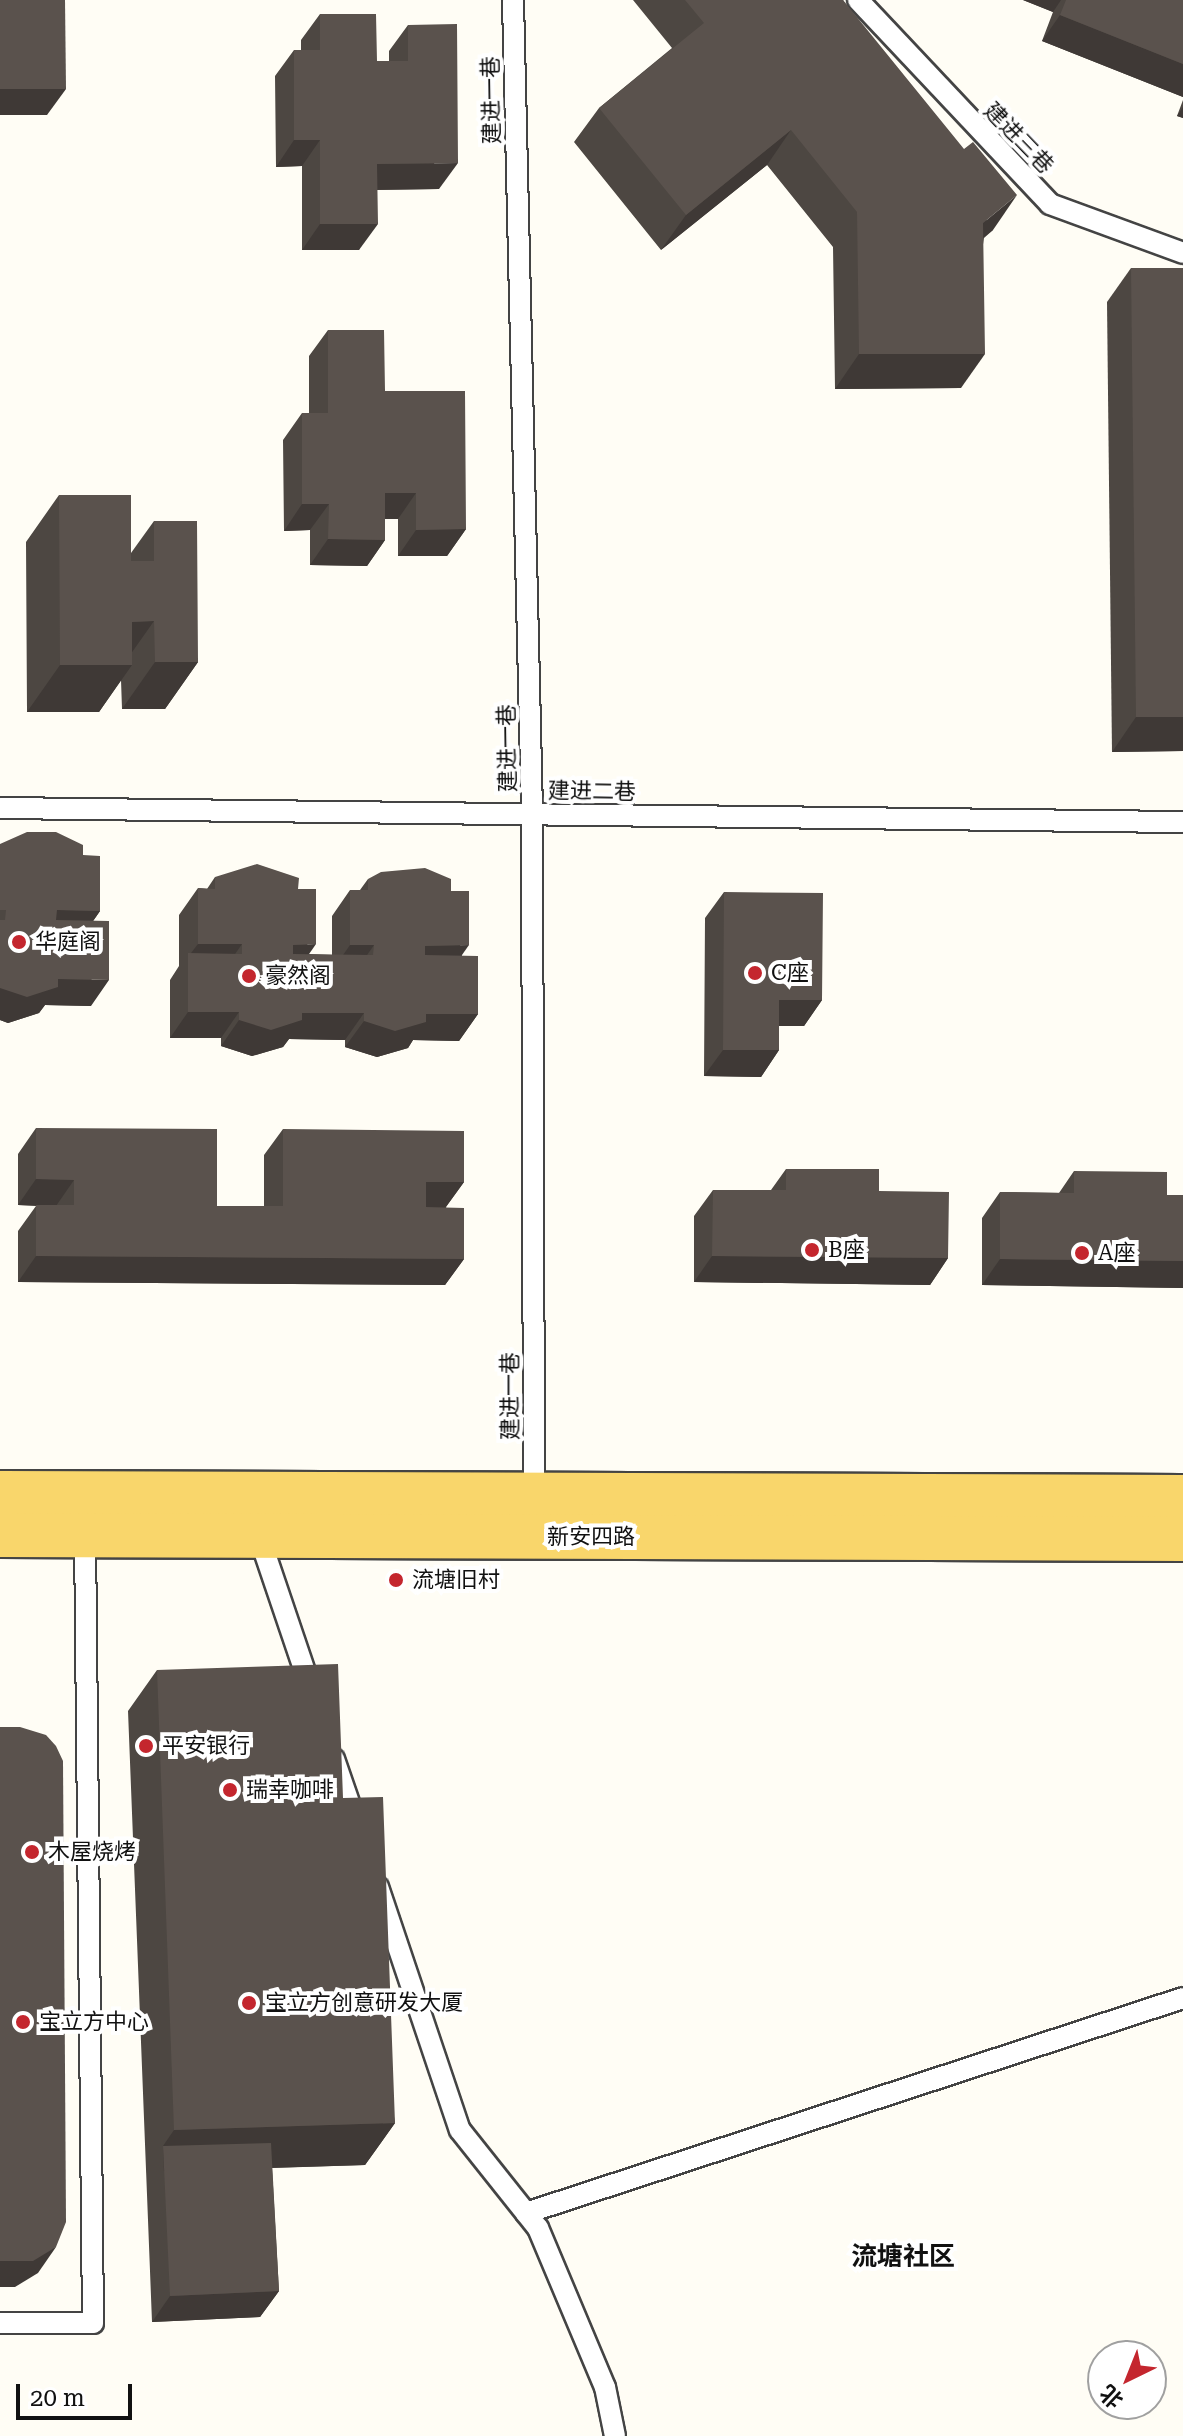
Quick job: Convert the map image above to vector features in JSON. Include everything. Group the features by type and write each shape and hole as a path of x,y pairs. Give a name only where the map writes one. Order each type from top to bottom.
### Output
{"main road":[{"name":"新安四路","path":"0,1493 1183,1497"},
{"name":"新安四路","path":"0,1535 1183,1539"}],"lane":[{"name":"建进一巷","path":"513,0 532,815 534,1495"},
{"name":"建进三巷","path":"858,0 1050,204 1183,253"},
{"name":"建进二巷","path":"0,808 1183,822"},
{"path":"0,2323 93,2323 85,1535"},
{"path":"259,1536 317,1709"},
{"path":"328,1739 460,2130 538,2228 605,2387 615,2436"},
{"path":"526,2213 1183,1998"}],"building":[{"path":"0,0 65,0 66,89 0,89"},
{"path":"685,0 843,0 964,149 973,142 1017,195 983,223 985,354 859,354 857,212 791,130 686,215 599,108 704,23"},
{"path":"1066,0 1183,0 1183,64 1060,15"},
{"path":"320,14 376,14 377,61 408,61 408,25 457,24 458,163 377,164 378,224 320,224 320,140 294,140 294,50 320,50"},
{"path":"1131,268 1183,268 1183,717 1136,717"},
{"path":"328,330 384,330 385,391 465,391 466,529 416,530 416,493 385,493 385,540 328,539 329,504 302,504 302,413 328,413"},
{"path":"59,495 131,495 131,561 154,561 154,521 197,521 198,662 155,662 154,621 132,622 132,665 60,665"},
{"name":"华庭阁","path":"27,832 56,832 83,845 83,855 100,856 100,911 57,910 56,920 109,921 109,980 58,979 58,987 27,997 0,988 0,920 5,920 6,910 0,910 0,844"},
{"name":"豪然阁","path":"257,864 299,878 298,889 316,889 316,944 293,945 293,954 373,955 374,945 350,945 350,890 368,890 368,879 381,872 425,868 451,879 451,891 469,891 469,945 425,946 425,955 478,956 478,1014 426,1014 426,1022 395,1031 364,1021 364,1013 302,1013 302,1020 271,1030 239,1020 239,1012 188,1012 188,953 242,954 242,944 198,944 198,888 215,889 215,877"},
{"name":"C座","path":"724,892 823,893 822,1000 779,1000 779,1050 723,1050"},
{"path":"36,1128 217,1129 217,1206 283,1206 283,1129 464,1131 464,1182 426,1182 426,1207 464,1208 464,1259 36,1256 36,1205 74,1205 74,1180 36,1179"},
{"name":"B座","path":"786,1169 879,1169 879,1191 949,1192 948,1258 712,1256 713,1190 786,1190"},
{"name":"A座","path":"1074,1171 1167,1172 1167,1195 1183,1195 1183,1261 1000,1259 1000,1192 1074,1193"},
{"name":"宝立方创意研发大厦","path":"338,1664 343,1798 383,1797 395,2123 174,2130 157,1670"},
{"name":"宝立方中心","path":"0,1727 20,1727 46,1735 63,1761 66,2222 56,2247 33,2261 0,2261"},
{"path":"271,2143 279,2291 170,2296 163,2146"}],"place":[{"name":"华庭阁","path":"19,942"},
{"name":"C座","path":"755,973"},
{"name":"豪然阁","path":"249,976"},
{"name":"B座","path":"812,1250"},
{"name":"A座","path":"1082,1253"},
{"name":"流塘旧村","path":"396,1580"},
{"name":"平安银行","path":"146,1746"},
{"name":"瑞幸咖啡","path":"230,1790"},
{"name":"木屋烧烤","path":"32,1852"},
{"name":"宝立方创意研发大厦","path":"249,2003"},
{"name":"宝立方中心","path":"23,2022"}],"district":[{"name":"流塘社区","path":"903,2257"}]}
